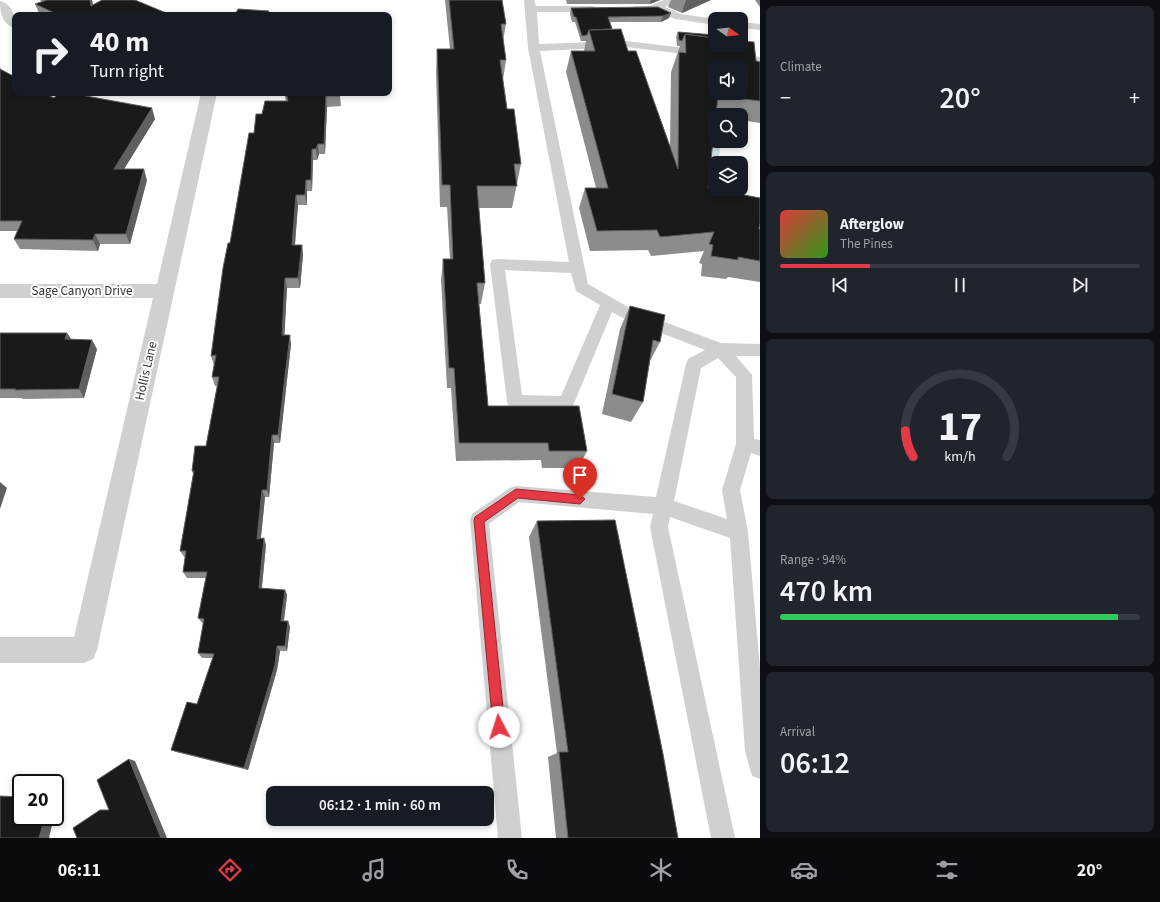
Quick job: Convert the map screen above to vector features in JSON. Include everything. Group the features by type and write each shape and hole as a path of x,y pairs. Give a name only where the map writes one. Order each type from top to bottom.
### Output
{"street":[{"path":"0,5 12,20"},
{"name":"Hollis Lane","path":"0,650 84,650 208,96"},
{"name":"Sage Canyon Drive","path":"0,291 164,291"}],"lane":[{"path":"623,9 651,9 673,0"},
{"path":"600,9 530,5 534,48 576,268 581,287 630,315 720,349 760,350"},
{"path":"657,7 680,17 708,21"},
{"path":"748,26 760,27"},
{"path":"534,48 626,44 760,60"},
{"path":"576,268 497,264 515,402 566,403 608,302"},
{"path":"720,349 744,376 753,446 731,490 739,532 756,751 760,768"},
{"path":"720,349 694,364 659,526 723,838"},
{"path":"510,838 479,520 516,494 663,506 739,532"}],"water":[{"path":"706,135 708,135 708,148 720,148 719,156 708,156 708,165 703,164"}],"building":[{"path":"47,0 90,0 91,6 102,0 135,0 164,12 52,12 35,4"},
{"path":"449,0 502,0 506,24 501,24 506,60 500,60 507,109 514,109 521,164 514,164 517,186 477,186 485,283 477,283 488,406 579,406 587,451 549,451 548,443 459,443 454,368 449,368 443,259 453,259 450,185 442,185 437,49 454,49"},
{"path":"658,7 671,13 663,16 608,17 612,29 589,30 587,35 582,36 576,17 574,17 571,8"},
{"path":"238,9 269,11 268,12 236,12"},
{"path":"621,29 628,51 636,51 678,169 679,52 686,53 685,34 708,37 708,52 748,52 748,42 754,42 756,61 760,62 760,101 748,100 748,60 708,60 708,100 718,100 717,108 708,108 708,148 712,148 711,156 708,156 708,196 748,196 760,198 760,261 738,257 738,260 711,256 713,245 709,244 714,232 660,237 657,230 597,231 585,188 608,188 571,51 595,51 589,30"},
{"path":"678,32 708,34 708,37 685,34 682,41 679,40"},
{"path":"0,69 12,75 12,96 50,96 54,98 56,96 86,96 152,108 114,169 144,169 126,234 95,234 93,240 14,239 22,221 0,221"},
{"path":"287,96 326,96 324,144 318,144 316,149 312,149 311,180 306,180 305,195 296,195 292,245 302,245 298,278 285,278 282,335 290,335 278,435 272,435 267,490 262,490 257,539 264,538 259,588 285,590 281,621 288,621 285,646 277,646 275,665 244,768 171,750 187,702 197,704 214,654 198,653 204,619 198,618 207,572 183,572 186,551 180,551 194,471 192,471 195,446 206,446 219,377 212,377 216,355 211,356 223,268 228,243 230,243 249,133 254,133 256,114 262,114 265,101 288,101"},
{"path":"630,306 665,315 660,342 653,340 643,402 612,394"},
{"path":"0,333 67,333 65,339 92,340 79,389 0,389"},
{"path":"615,520 663,754 678,838 568,838 559,752 568,752 537,521"},
{"path":"129,759 161,838 77,838 73,828 100,810 109,810 97,780"},
{"path":"0,796 12,797 12,826 42,826 39,838 0,838"}],"route":[{"path":"499,727 479,520 516,494 580,499"}]}
